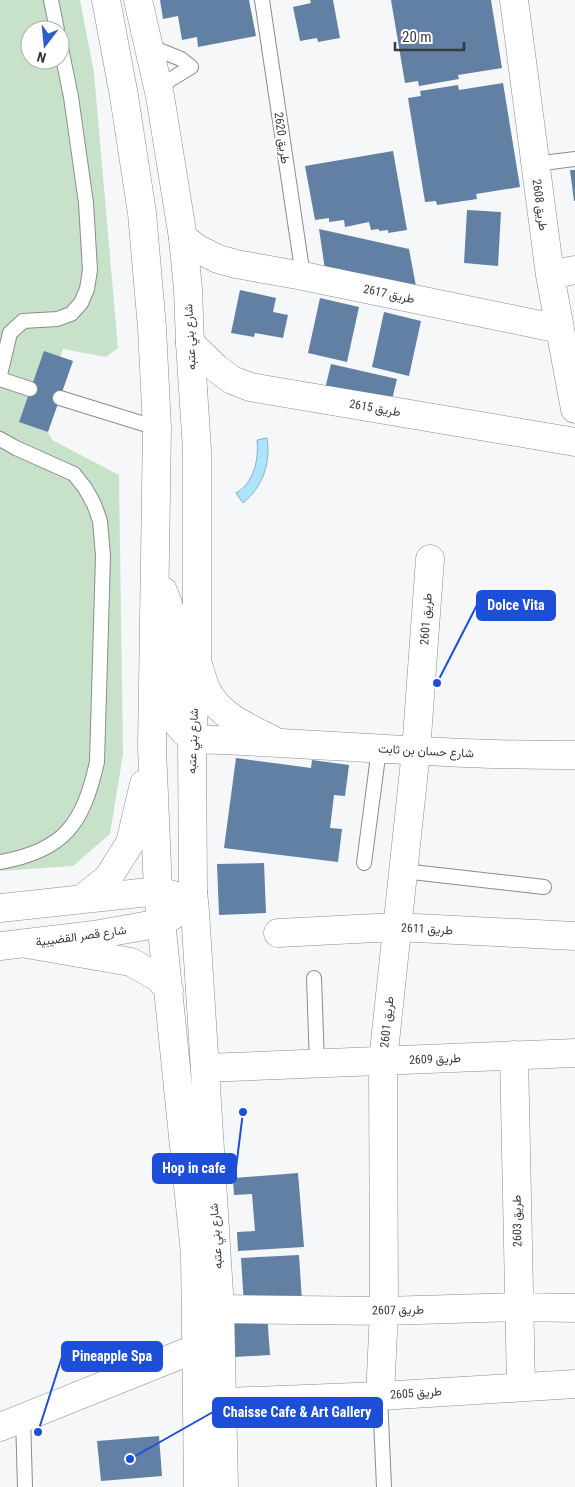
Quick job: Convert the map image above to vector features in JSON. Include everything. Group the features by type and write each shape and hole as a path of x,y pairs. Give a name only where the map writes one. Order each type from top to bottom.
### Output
{"street":[{"name":"شارع بني عتبه","path":"106,0 124,96 142,213 152,328 157,428 152,748 158,891 195,1254 209,1346 210,1402 224,1487"},
{"name":"شارع بني عتبه","path":"138,0 160,96 184,238 197,435 197,661 192,739 192,899 220,1309 209,1346"},
{"name":"طريق 2608","path":"514,0 535,164 563,273 560,329 575,409"},
{"name":"طريق 2617","path":"184,238 198,250 227,262 560,329"},
{"path":"188,289 227,262"},
{"name":"طريق 2615","path":"190,343 216,368 232,380 250,387 575,442"},
{"path":"157,428 197,435"},
{"name":"طريق 2601","path":"380,1396 384,1311 383,1061 416,751 430,559"},
{"path":"154,577 165,596 171,618 175,721 192,739"},
{"name":"شارع حسان بن ثابت","path":"197,661 207,690 224,712 243,725 277,742"},
{"name":"شارع حسان بن ثابت","path":"192,739 277,742 416,751 575,755"},
{"path":"83,898 108,878 130,843 152,748"},
{"path":"0,908 158,891 192,899"},
{"path":"161,923 172,918 192,899"},
{"name":"شارع قصر القضيبية","path":"0,946 27,944 161,923"},
{"name":"طريق 2611","path":"278,933 396,927 575,936"},
{"path":"27,944 131,962 158,978 169,990"},
{"name":"طريق 2609","path":"205,1068 575,1053"},
{"name":"طريق 2603","path":"514,1056 521,1386"},
{"name":"طريق 2607","path":"220,1309 384,1311 519,1307 575,1308"},
{"path":"12,1422 209,1346"},
{"name":"طريق 2605","path":"210,1402 380,1396 575,1384"},
{"name":"شارع بني عتبه","path":"198,1487 210,1402"}],"lane":[{"path":"51,0 55,20"},
{"name":"طريق 2620","path":"262,0 303,276"},
{"path":"148,45 181,59 191,67 168,81 160,96"},
{"path":"30,389 0,377 10,333 23,321 57,319 71,314 81,303 87,288 90,270 86,203 66,70"},
{"path":"535,164 575,159"},
{"path":"60,398 157,428"},
{"path":"0,439 74,474 94,504 100,521 103,556 97,762 92,787 69,831 49,847 26,857 0,862"},
{"path":"364,864 379,749"},
{"path":"402,871 544,887"},
{"path":"314,978 317,1064"},
{"name":"طريق 2601","path":"380,1396 384,1487"},
{"path":"12,1422 26,1487"}],"green space":[{"path":"0,0 80,0 94,73 118,348 106,357 63,349 36,428 48,432 52,440 119,475 123,754 110,834 73,866 0,871"}],"water":[{"path":"267,438 268,456 264,474 256,489 243,503 236,493 247,483 254,470 257,440"}],"building":[{"path":"160,0 249,0 256,36 198,47 197,37 182,40 178,16 163,19"},
{"path":"310,0 333,0 340,38 318,42 317,38 300,41 293,7 311,3"},
{"path":"391,0 491,0 502,68 458,75 459,79 419,86 418,81 405,83"},
{"path":"503,83 520,187 476,194 477,199 437,205 436,201 425,202 408,98 421,96 420,91 458,85 459,90"},
{"path":"393,151 407,230 388,233 388,230 371,230 369,222 345,227 344,220 329,222 329,218 315,220 305,166"},
{"path":"570,170 575,170 575,201 574,201"},
{"path":"467,210 501,212 498,266 464,263"},
{"path":"319,229 409,249 418,297 326,276"},
{"path":"240,290 276,298 273,312 288,315 283,338 255,333 254,337 231,333"},
{"path":"320,298 359,307 347,362 308,353"},
{"path":"384,312 421,321 409,376 372,367"},
{"path":"44,351 73,361 48,432 19,422"},
{"path":"331,364 397,379 390,408 324,393"},
{"path":"236,758 311,768 312,760 349,765 345,796 334,795 330,828 342,829 338,862 224,848"},
{"path":"264,863 266,913 219,915 217,864"},
{"path":"298,1173 304,1247 238,1251 237,1232 255,1231 252,1194 234,1195 233,1178"},
{"path":"299,1255 302,1301 244,1305 241,1258"},
{"path":"267,1313 270,1355 234,1357 231,1316"},
{"path":"159,1436 162,1476 101,1481 97,1441"}],"place":[{"name":"Dolce Vita","path":"437,683"},
{"name":"Hop in cafe","path":"243,1112"},
{"name":"Pineapple Spa","path":"38,1432"},
{"name":"Chaisse Cafe & Art Gallery","path":"130,1459"}]}
